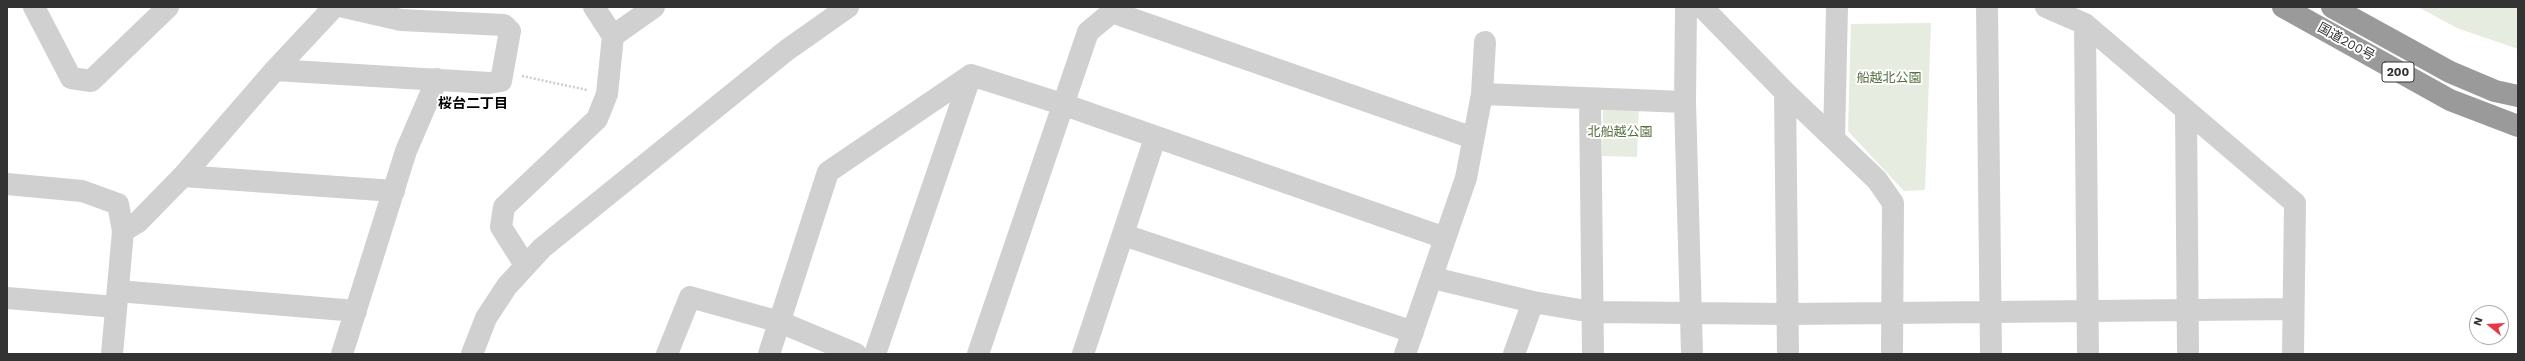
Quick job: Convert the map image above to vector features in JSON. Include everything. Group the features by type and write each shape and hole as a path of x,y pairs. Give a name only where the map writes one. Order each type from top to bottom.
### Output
{"highway":[{"name":"国道200号","path":"2283,7 2450,100 2518,126"},
{"name":"国道200号","path":"2332,7 2450,72 2495,91 2518,96"}],"street":[{"path":"34,7 71,78 91,81 167,7"},
{"path":"123,231 138,222 182,176 275,70 334,7"},
{"path":"275,70 489,83 501,81 504,72 510,31 504,25 401,20 344,7"},
{"path":"525,265 501,227 504,207 597,119 607,94 613,36 594,7"},
{"path":"613,36 654,7"},
{"path":"472,354 486,318 507,286 542,248 787,50 848,7"},
{"path":"1686,7 1685,102 1692,354"},
{"path":"1702,7 1785,92 1876,180 1893,203 1892,354"},
{"path":"1834,139 1837,7"},
{"path":"1987,7 1991,354"},
{"path":"2046,7 2085,24 2295,203 2293,354"},
{"path":"978,354 1065,104 1088,32 1112,12 1473,138"},
{"path":"2085,24 2088,354"},
{"path":"1405,354 1433,278 1466,178 1482,94 1485,42"},
{"path":"971,75 1065,104 1155,138 1445,238"},
{"path":"769,354 828,172 971,75"},
{"path":"875,354 971,75"},
{"path":"342,354 406,151 437,79"},
{"path":"1785,92 1788,354"},
{"path":"1482,94 1685,102"},
{"path":"1590,99 1592,312 1594,354"},
{"path":"2186,110 2188,354"},
{"path":"1083,354 1155,138"},
{"path":"182,176 394,191"},
{"path":"7,184 82,191 118,204 123,231 112,354"},
{"path":"1124,234 1413,332"},
{"path":"1433,278 1532,302 1592,312 1788,314 2294,309"},
{"path":"667,354 690,296 780,322 856,354"},
{"path":"7,298 117,299 356,311"},
{"path":"1514,354 1532,302"}],"path":[{"path":"504,72 607,94"}],"green space":[{"path":"2418,7 2518,7 2518,49 2457,28"},
{"name":"船越北公園","path":"1931,23 1925,190 1904,191 1848,131 1851,24"},
{"name":"北船越公園","path":"1603,108 1639,108 1637,157 1602,156"}],"district":[{"name":"桜台二丁目","path":"473,104"}]}
